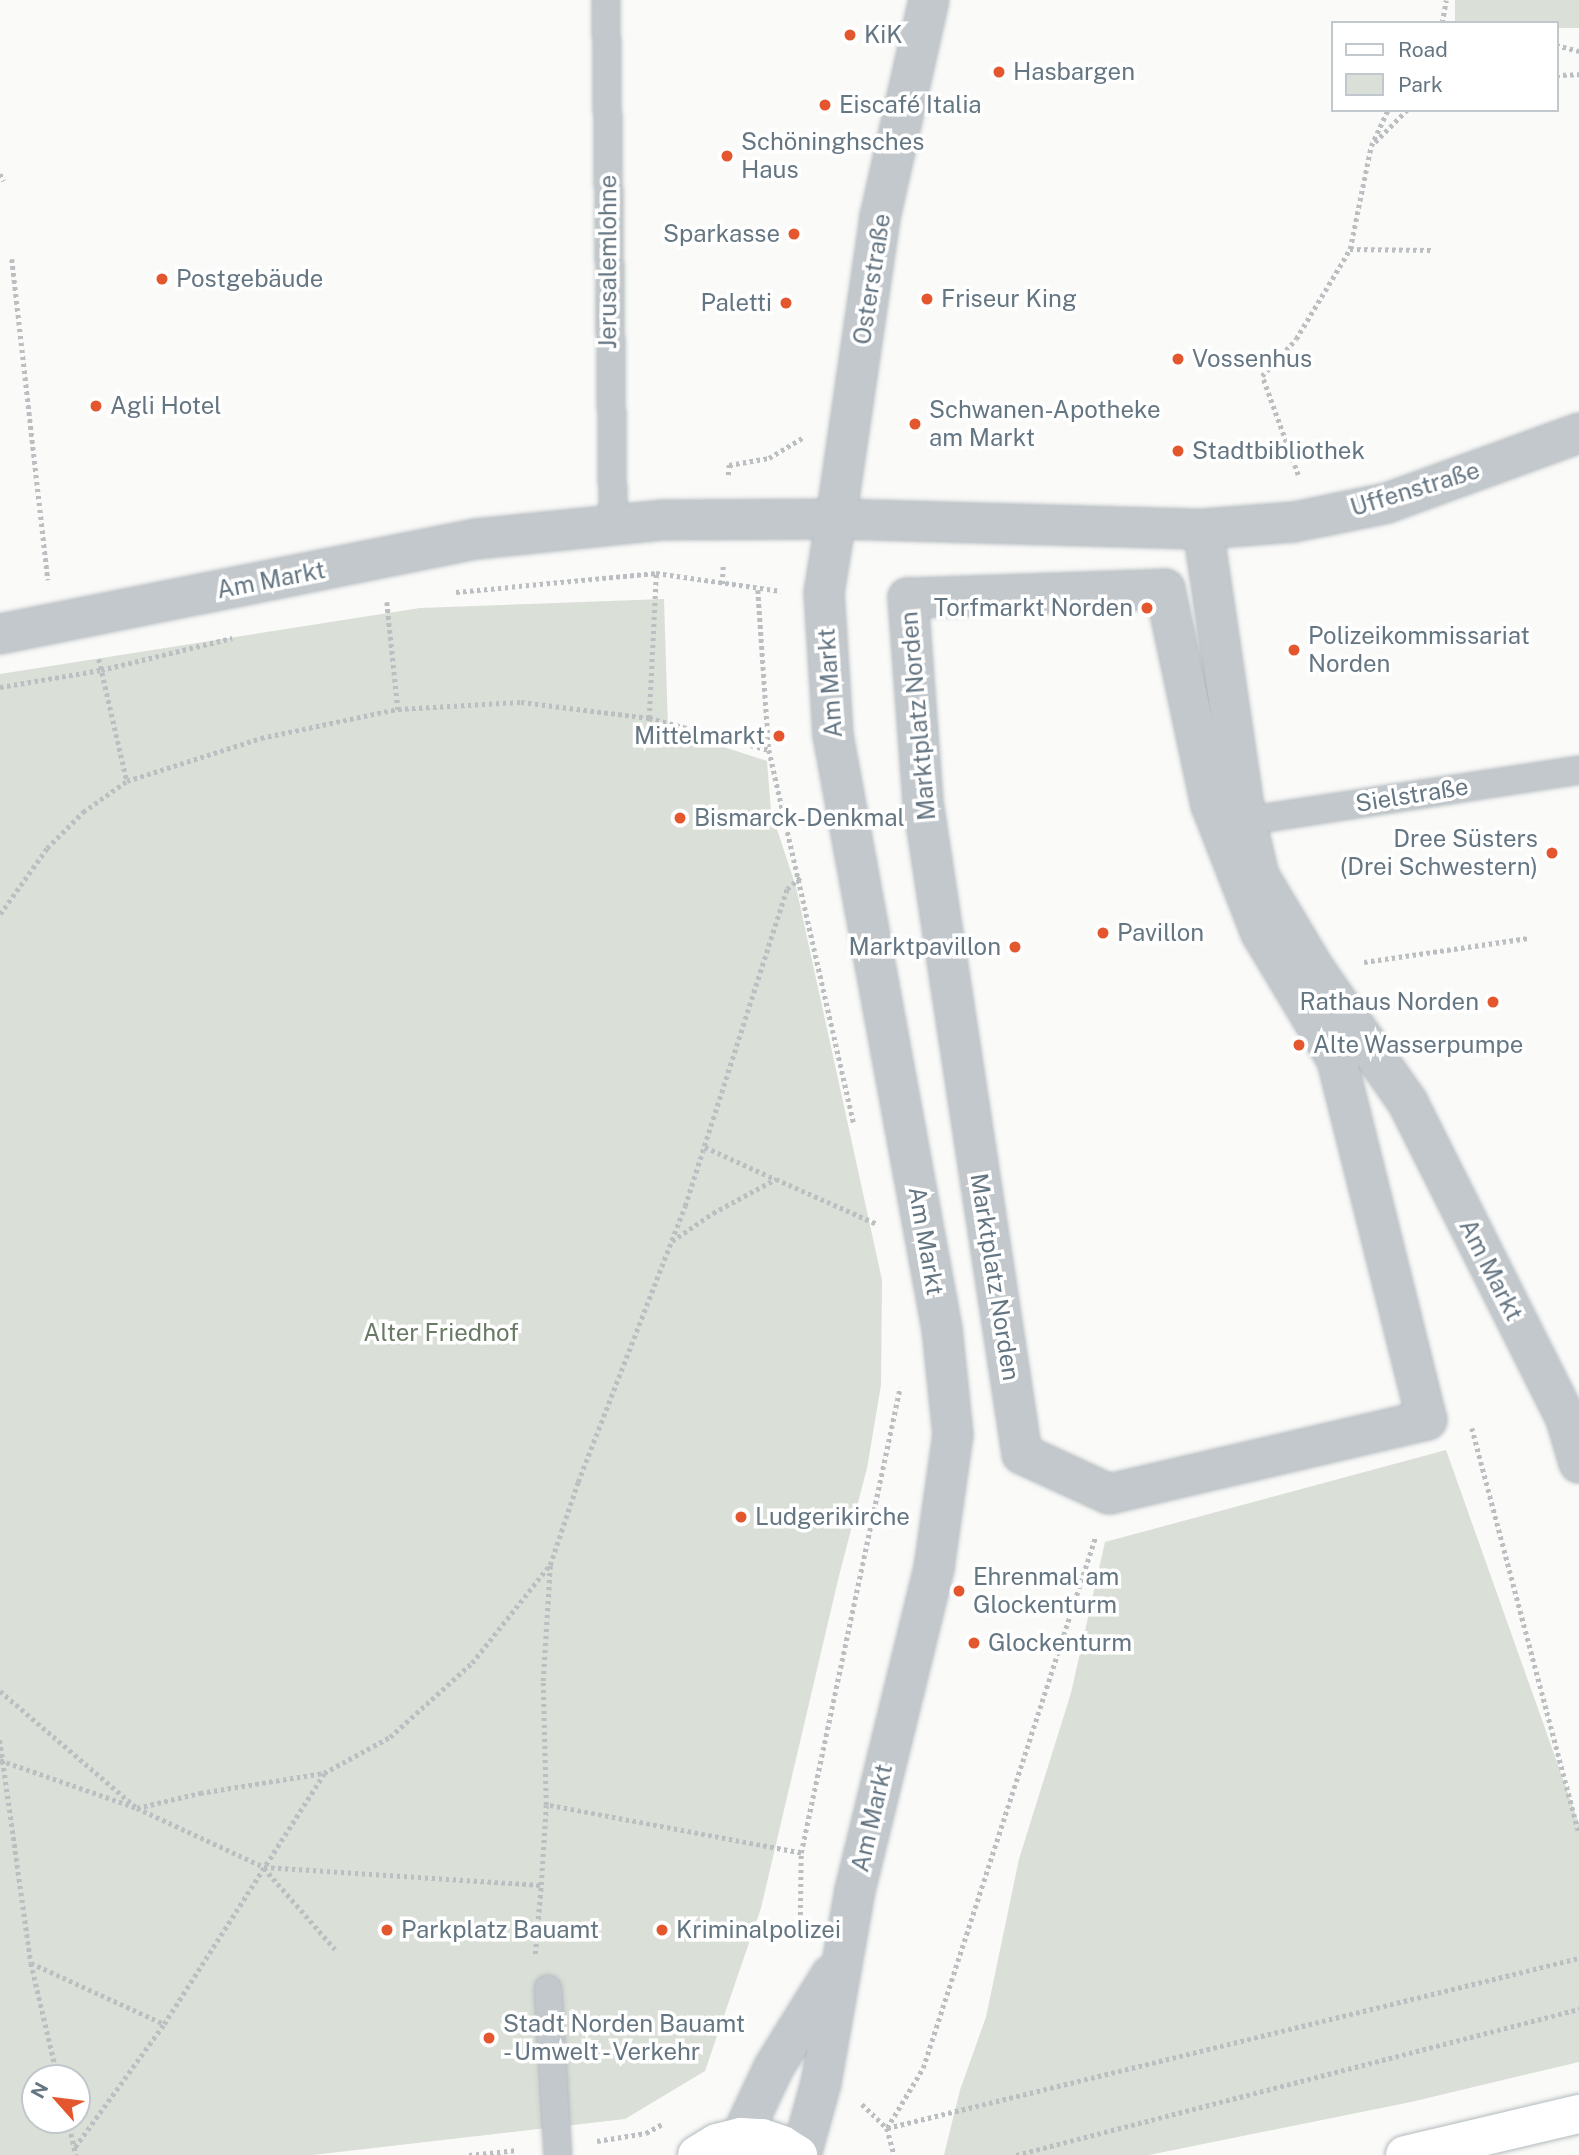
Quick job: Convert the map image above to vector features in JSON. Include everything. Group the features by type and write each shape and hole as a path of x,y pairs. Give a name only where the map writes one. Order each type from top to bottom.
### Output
{"main road":[{"path":"1405,2155 1579,2114"},
{"name":"Am Markt","path":"697,2155 717,2143 741,2137 762,2138 799,2155"}],"street":[{"name":"Osterstraße","path":"836,519 880,217 929,0"},
{"name":"Uffenstraße","path":"1203,529 1294,522 1387,503 1579,433"},
{"name":"Am Markt","path":"0,634 476,539 613,524 725,519 836,519 1203,529 1246,821 1259,876 1315,970 1408,1103 1573,1418 1579,1463"},
{"name":"Am Markt","path":"799,2155 821,2083 841,1958 898,1709 934,1568 953,1435 942,1329 833,735 824,593 836,519"},
{"name":"Marktplatz Norden","path":"1109,1494 1022,1454 923,802 908,598 1165,589 1212,805 1261,933 1337,1060 1427,1420"},
{"path":"1109,1494 1427,1420"},
{"name":"Am Markt","path":"741,2137 774,2067 841,1958"}],"lane":[{"name":"Jerusalemlohne","path":"606,0 613,524"},
{"name":"Sielstraße","path":"1246,821 1579,769"},
{"path":"548,1989 558,2155"}],"path":[{"path":"1441,21 1446,0"},
{"path":"1558,45 1579,51"},
{"path":"1558,75 1579,74"},
{"path":"1314,517 1262,376 1296,340 1350,249 1371,146 1387,112"},
{"path":"1371,146 1405,112"},
{"path":"0,174 4,181"},
{"path":"1350,249 1431,250"},
{"path":"12,258 53,623"},
{"path":"722,584 729,465 769,458 802,438 804,424"},
{"path":"649,718 656,573"},
{"path":"454,593 656,573 758,590 824,593"},
{"path":"758,590 769,750 801,877 856,1130"},
{"path":"374,602 400,598"},
{"path":"387,599 398,709"},
{"path":"92,616 101,670 127,781"},
{"path":"0,687 101,670 244,635"},
{"path":"0,914 47,848 83,812 127,781 261,738 398,709 521,702 649,718 769,750"},
{"path":"535,1955 545,1805 543,1681 550,1565 578,1482 705,1147 787,889 801,877"},
{"path":"1315,970 1529,938"},
{"path":"705,1147 877,1224"},
{"path":"671,1242 713,1213 776,1179"},
{"path":"874,1211 880,1237"},
{"path":"800,1935 801,1853 902,1379"},
{"path":"1427,1420 1472,1428 1579,1833"},
{"path":"894,2155 887,2128 923,2068 1109,1494"},
{"path":"137,1808 200,1793 324,1773 390,1737 472,1663 550,1565"},
{"path":"0,1691 137,1808"},
{"path":"0,1740 31,1963 55,2064"},
{"path":"1,1760 137,1808 264,1867 541,1885"},
{"path":"75,2147 164,2024 324,1773"},
{"path":"545,1805 801,1853"},
{"path":"264,1867 335,1949"},
{"path":"887,2128 1579,1958"},
{"path":"31,1963 164,2024"},
{"path":"1016,2155 1579,2009"},
{"path":"72,2134 76,2155"}],"green space":[{"path":"1455,0 1579,0 1579,28 1558,28 1558,21 1455,21"},
{"name":"Alter Friedhof","path":"664,599 668,729 767,761 771,811 796,887 882,1280 881,1385 867,1468 761,1908 705,2071 625,2119 313,2155 0,2155 0,674 420,608"},
{"path":"1446,1450 1579,1824 1579,2062 1411,2102 1149,2155 944,2155 960,2090 986,2017 1019,1859 1071,1693 1105,1542"}],"place":[{"name":"KiK","path":"850,35"},
{"name":"Hasbargen","path":"999,72"},
{"name":"Eiscafé Italia","path":"825,105"},
{"name":"Schöninghsches Haus","path":"727,156"},
{"name":"Sparkasse","path":"794,234"},
{"name":"Postgebäude","path":"162,279"},
{"name":"Friseur King","path":"927,299"},
{"name":"Paletti","path":"786,303"},
{"name":"Vossenhus","path":"1178,359"},
{"name":"Agli Hotel","path":"96,406"},
{"name":"Schwanen-Apotheke am Markt","path":"915,424"},
{"name":"Stadtbibliothek","path":"1178,451"},
{"name":"Torfmarkt Norden","path":"1147,608"},
{"name":"Polizeikommissariat Norden","path":"1294,650"},
{"name":"Mittelmarkt","path":"779,736"},
{"name":"Bismarck-Denkmal","path":"680,818"},
{"name":"Dree Süsters (Drei Schwestern)","path":"1552,853"},
{"name":"Pavillon","path":"1103,933"},
{"name":"Marktpavillon","path":"1015,947"},
{"name":"Rathaus Norden","path":"1493,1002"},
{"name":"Alte Wasserpumpe","path":"1299,1045"},
{"name":"Ludgerikirche","path":"741,1517"},
{"name":"Ehrenmal am Glockenturm","path":"959,1591"},
{"name":"Glockenturm","path":"974,1643"},
{"name":"Parkplatz Bauamt","path":"387,1930"},
{"name":"Kriminalpolizei","path":"662,1930"},
{"name":"Stadt Norden Bauamt - Umwelt - Verkehr","path":"489,2038"}]}
